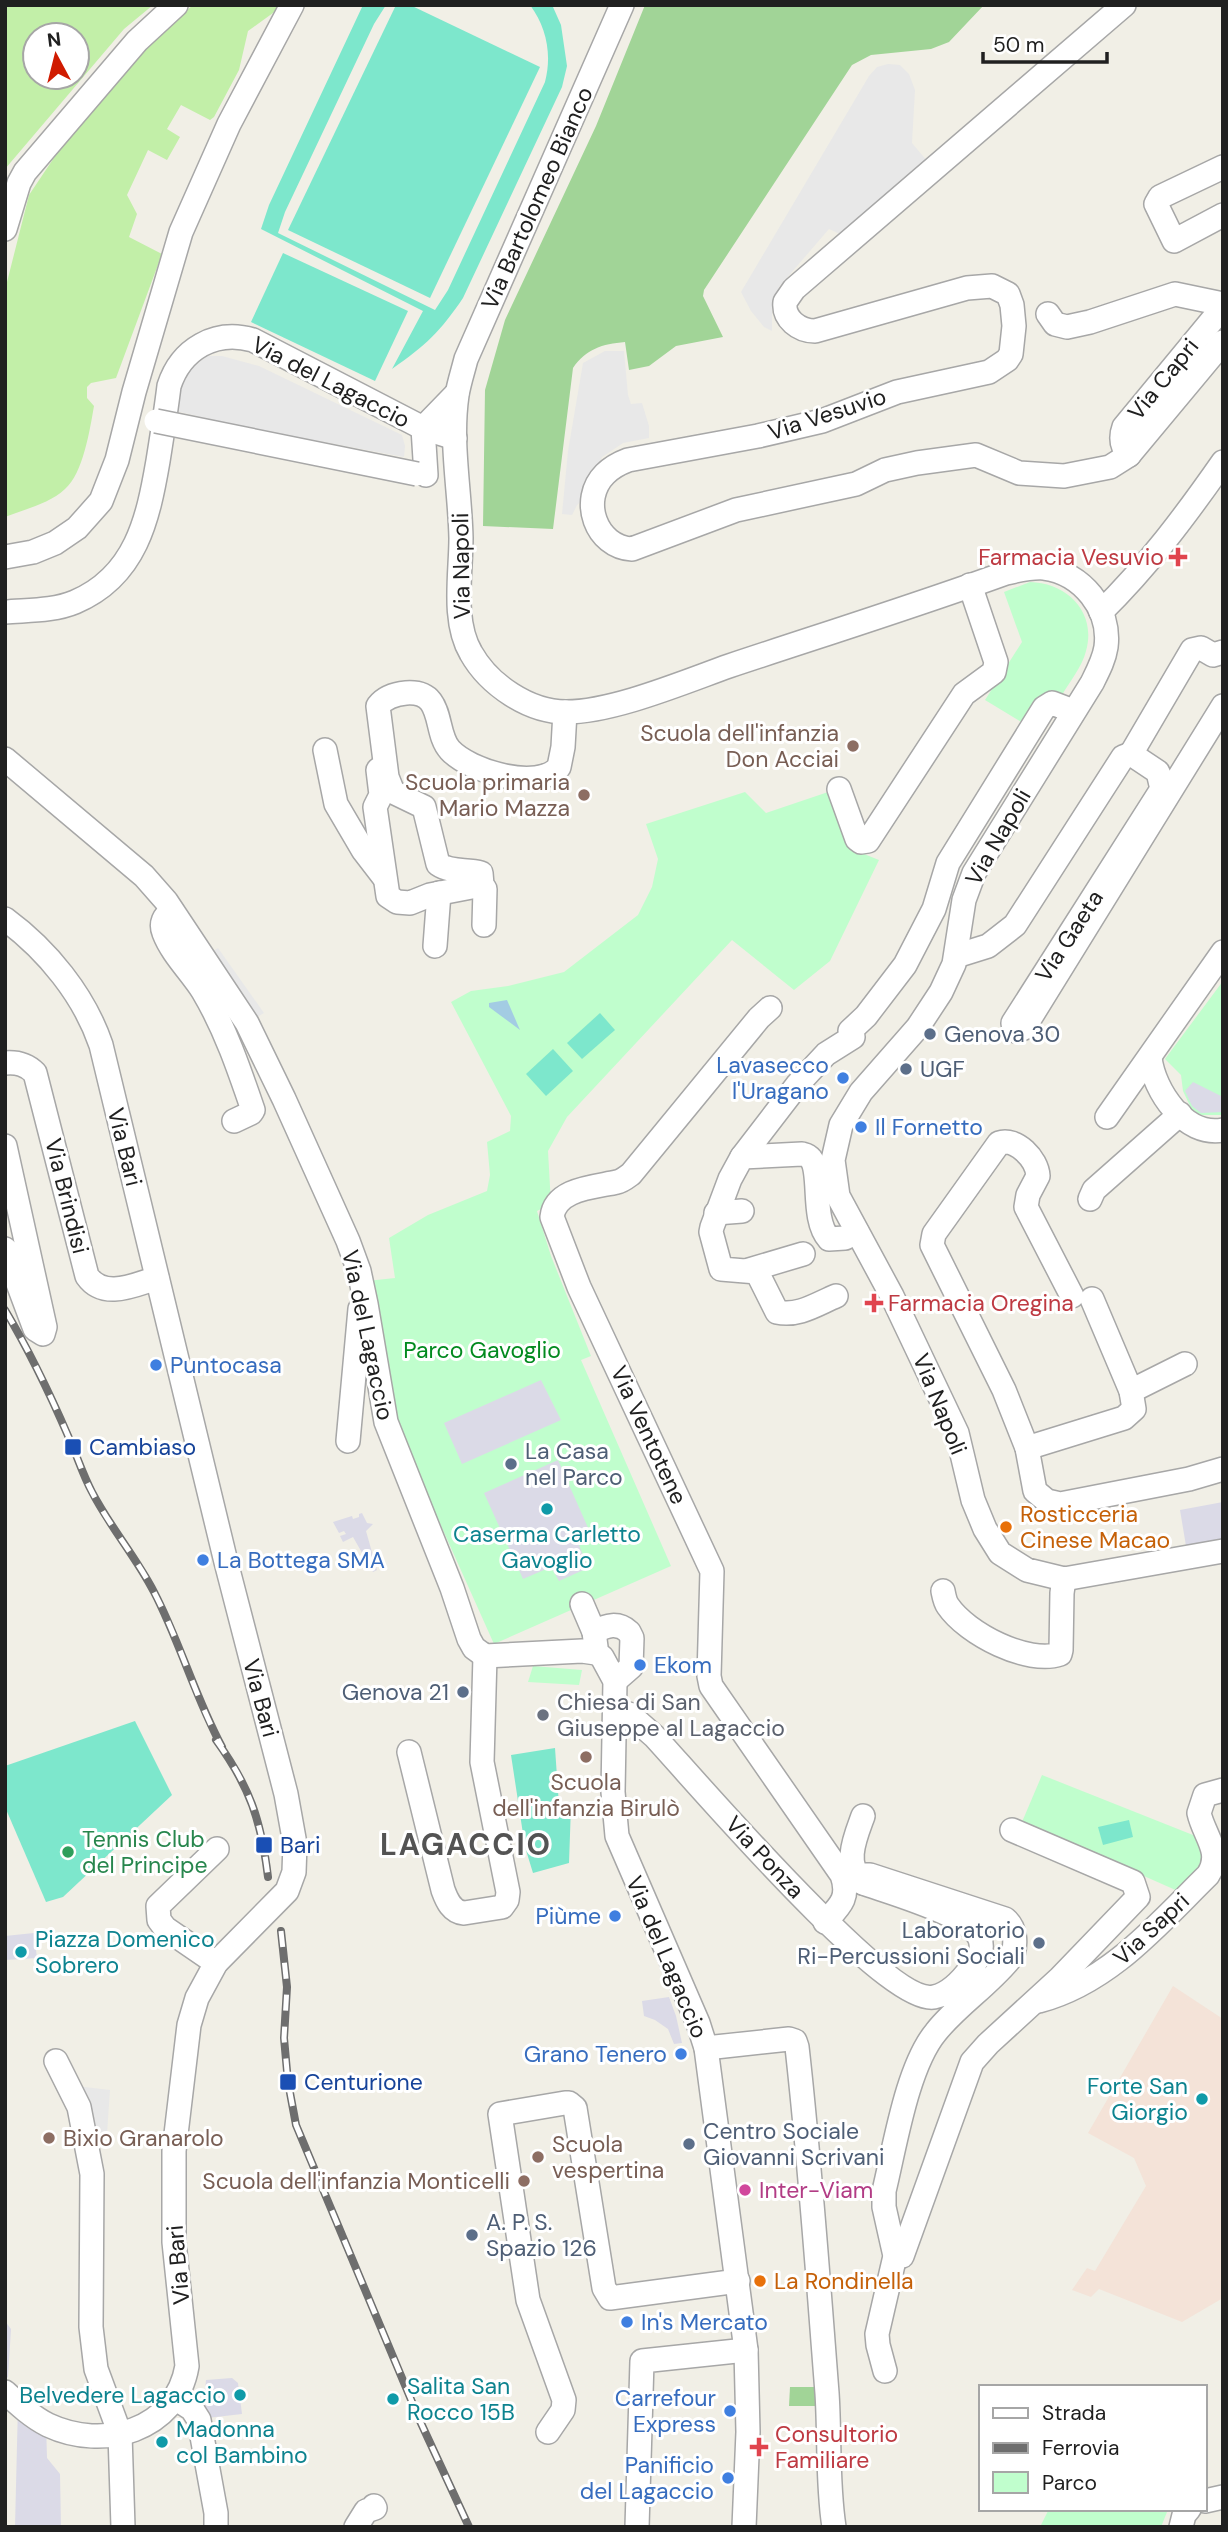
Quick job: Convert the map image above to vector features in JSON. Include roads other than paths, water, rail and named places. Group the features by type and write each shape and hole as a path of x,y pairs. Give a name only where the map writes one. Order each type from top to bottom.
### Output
{"street":[{"path":"5,229 25,172 136,41 176,5"},
{"path":"5,557 33,552 55,543 77,528 101,501 112,474 181,232 229,124 292,5"},
{"name":"Via Bartolomeo Bianco","path":"457,492 457,393 466,359 622,5"},
{"name":"Via Vesuvio","path":"1124,5 794,289 785,302 787,314 795,325 801,329 815,331 967,288 992,286 1008,294 1012,305 1013,343 1007,360 989,372 897,392 822,421 628,460 604,475 597,489 593,508 598,528 605,539 617,546 632,549 736,510 856,484 885,470 976,455 1027,475 1064,477 1110,467 1129,454 1223,342"},
{"path":"1223,167 1160,197 1156,204 1174,241 1223,215"},
{"name":"Via Capri","path":"1057,320 1109,317 1175,294 1223,305 1124,427 1123,448 1129,454"},
{"name":"Via del Lagaccio","path":"5,612 73,603 99,587 121,567 138,542 150,508 169,386 180,362 197,347 219,338 234,336 253,340 423,428 455,438"},
{"name":"Via Bartolomeo Bianco","path":"423,428 457,393"},
{"name":"Via Napoli","path":"125,426 136,420 156,421 442,480 457,492 464,640 480,667 503,688 548,710 565,712 614,704 1006,573 1044,568 1064,574 1083,586 1101,612 1106,632 1103,660 974,873 964,900 956,956 950,974 932,1007 861,1092 841,1125 834,1150 835,1183 842,1206 892,1296 957,1433 973,1500 1000,1553 1027,1570 1064,1579 1223,1551"},
{"path":"421,475 423,428"},
{"path":"1101,612 1128,586 1184,519 1223,462"},
{"path":"839,789 857,839 861,842 868,841 964,694 994,672 996,662 970,585"},
{"path":"956,956 988,946 1016,925 1123,757 1131,754 1192,650 1200,648 1213,655 1223,652"},
{"path":"484,925 485,889 481,873 447,870 438,864 424,807 393,792 387,777 378,706 383,700 397,694 413,692 428,699 435,706 449,750 481,769 531,779 546,777 559,767 565,712"},
{"path":"803,1254 749,1270 729,1272 720,1269 711,1233 730,1179 742,1157 798,1084 826,1054 851,1034 905,965 934,909 948,863 1044,708 1052,704 1073,711"},
{"name":"Via Gaeta","path":"1131,754 1158,772 1162,789 1013,1023 1015,1031 1024,1028 1223,706"},
{"path":"370,716 381,795 374,807 388,896 397,902 410,903 439,892 482,885"},
{"path":"324,750 336,804 363,850 385,879"},
{"name":"Via del Lagaccio","path":"5,759 144,876 172,911 247,1023 348,1241 359,1271 366,1304 386,1422 452,1588 471,1644 477,1652 485,1656"},
{"path":"435,946 439,892"},
{"path":"172,911 163,922 164,934 203,992 228,1038 253,1110 234,1121"},
{"name":"Via Bari","path":"5,919 27,936 60,973 85,1008 96,1031 226,1562 286,1794 295,1843 294,1872 288,1891 216,1963 197,1997 189,2025 174,2151 174,2242 187,2366 183,2383 166,2410 153,2420 110,2435"},
{"path":"1107,1117 1223,952"},
{"name":"Via Ventotene","path":"770,1008 631,1174 619,1182 595,1185 575,1192 556,1206 552,1217 579,1287 712,1572 711,1686 842,1875 846,1898 825,1922"},
{"path":"1150,1058 1156,1080 1180,1114 1199,1128 1223,1130"},
{"name":"Via Brindisi","path":"5,1063 29,1066 34,1073 87,1276 96,1287 103,1289 125,1288 157,1278"},
{"path":"1090,1199 1094,1190 1180,1114"},
{"path":"1027,1448 1127,1417 1135,1406 1131,1391 1082,1298 1026,1208 1027,1198 1038,1176 1035,1163 1008,1141 999,1143 935,1232 932,1245 998,1378 1027,1448 1035,1491 1055,1504 1146,1488 1223,1469"},
{"path":"5,1146 45,1326 43,1334 35,1329 5,1249"},
{"path":"742,1157 802,1154 809,1156 813,1163 824,1233 829,1239 835,1240 857,1232"},
{"path":"716,1213 742,1211"},
{"path":"749,1270 757,1272 763,1279 777,1312 784,1314 834,1305"},
{"path":"348,1441 357,1322 359,1311 366,1304"},
{"path":"1131,1391 1185,1364"},
{"path":"943,1591 947,1605 964,1623 988,1639 1013,1650 1043,1658 1060,1654 1064,1579"},
{"path":"409,1771 443,1890 451,1906 459,1913 502,1907 508,1900 508,1892 482,1762 485,1656 565,1651 595,1642 608,1626 617,1625 629,1632 632,1638 631,1667 615,1681 595,1642 582,1604"},
{"name":"Via del Lagaccio","path":"615,1681 613,1792 617,1836 693,2011 706,2048 746,2350 748,2432 744,2527"},
{"name":"Via Ponza","path":"615,1712 629,1714 654,1736 825,1922 891,1977 921,1997 935,1997 950,1990 979,1957 979,1938 961,1920 863,1883"},
{"name":"Via Sapri","path":"1034,2003 1079,1987 1112,1967 1209,1875 1214,1867 1215,1854 1199,1813 1205,1796 1223,1790"},
{"path":"863,1816 855,1839 852,1860 863,1883"},
{"path":"895,2256 902,2256 972,2062 1138,1897 1133,1882 1096,1876 1012,1829"},
{"path":"216,1963 165,1928 159,1920 158,1906 217,1849"},
{"path":"863,1883 863,1877 870,1875 1005,1919 1011,1925 1014,1939 1014,1952 1010,1959 936,2031 916,2068 884,2191 884,2207 895,2256 877,2334 885,2371"},
{"path":"706,2048 789,2039 794,2041 797,2047 818,2266 828,2411 829,2483 834,2527"},
{"path":"56,2061 79,2107 87,2139 92,2174 91,2327 123,2527"},
{"path":"548,2432 563,2410 565,2400 528,2300 500,2114 565,2103 575,2108 604,2288 610,2298 738,2281"},
{"path":"637,2527 642,2361 746,2350"},
{"path":"5,2392 46,2424 75,2434 110,2435"},
{"path":"175,2398 192,2409 199,2420 216,2513 216,2527"},
{"path":"356,2527 366,2511 375,2508 374,2506"},
{"path":"1181,2527 1187,2511"}],"water":[{"path":"507,1000 520,1030 489,1007 489,1003"}],"railway":[{"path":"5,1310 47,1389 92,1492 154,1592 222,1747"},
{"path":"216,1740 246,1789 262,1838 268,1877"},
{"path":"281,1931 287,1987 284,2038 296,2125 420,2421 469,2527"}],"place":[{"name":"Farmacia Vesuvio","path":"1178,557"},
{"name":"Scuola dell'infanzia Don Acciai","path":"853,746"},
{"name":"Scuola primaria Mario Mazza","path":"584,795"},
{"name":"Genova 30","path":"930,1034"},
{"name":"UGF","path":"906,1069"},
{"name":"Lavasecco l'Uragano","path":"843,1078"},
{"name":"Il Fornetto","path":"861,1127"},
{"name":"Farmacia Oregina","path":"874,1303"},
{"name":"Puntocasa","path":"156,1365"},
{"name":"Cambiaso","path":"73,1447"},
{"name":"La Casa nel Parco","path":"511,1464"},
{"name":"Caserma Carletto Gavoglio","path":"547,1509"},
{"name":"Rosticceria Cinese Macao","path":"1006,1527"},
{"name":"La Bottega SMA","path":"203,1560"},
{"name":"Ekom","path":"640,1665"},
{"name":"Genova 21","path":"463,1692"},
{"name":"Chiesa di San Giuseppe al Lagaccio","path":"543,1715"},
{"name":"Scuola dell'infanzia Birulò","path":"586,1757"},
{"name":"Bari","path":"264,1845"},
{"name":"Tennis Club del Principe","path":"68,1852"},
{"name":"Piùme","path":"615,1916"},
{"name":"Laboratorio Ri-Percussioni Sociali","path":"1039,1943"},
{"name":"Piazza Domenico Sobrero","path":"21,1952"},
{"name":"Grano Tenero","path":"681,2054"},
{"name":"Centurione","path":"288,2082"},
{"name":"Forte San Giorgio","path":"1202,2099"},
{"name":"Bixio Granarolo","path":"49,2138"},
{"name":"Centro Sociale Giovanni Scrivani","path":"689,2144"},
{"name":"Scuola vespertina","path":"538,2157"},
{"name":"Scuola dell'infanzia Monticelli","path":"524,2181"},
{"name":"Inter-Viam","path":"745,2190"},
{"name":"A. P. S. Spazio 126","path":"472,2235"},
{"name":"La Rondinella","path":"760,2281"},
{"name":"In's Mercato","path":"627,2322"},
{"name":"Belvedere Lagaccio","path":"240,2395"},
{"name":"Salita San Rocco 15B","path":"393,2399"},
{"name":"Carrefour Express","path":"730,2411"},
{"name":"Madonna col Bambino","path":"162,2442"},
{"name":"Consultorio Familiare","path":"759,2447"},
{"name":"Panificio del Lagaccio","path":"728,2478"}],"district":[{"name":"LAGACCIO","path":"466,1845"}],"park label":[{"name":"Parco Gavoglio","path":"482,1350"}]}
